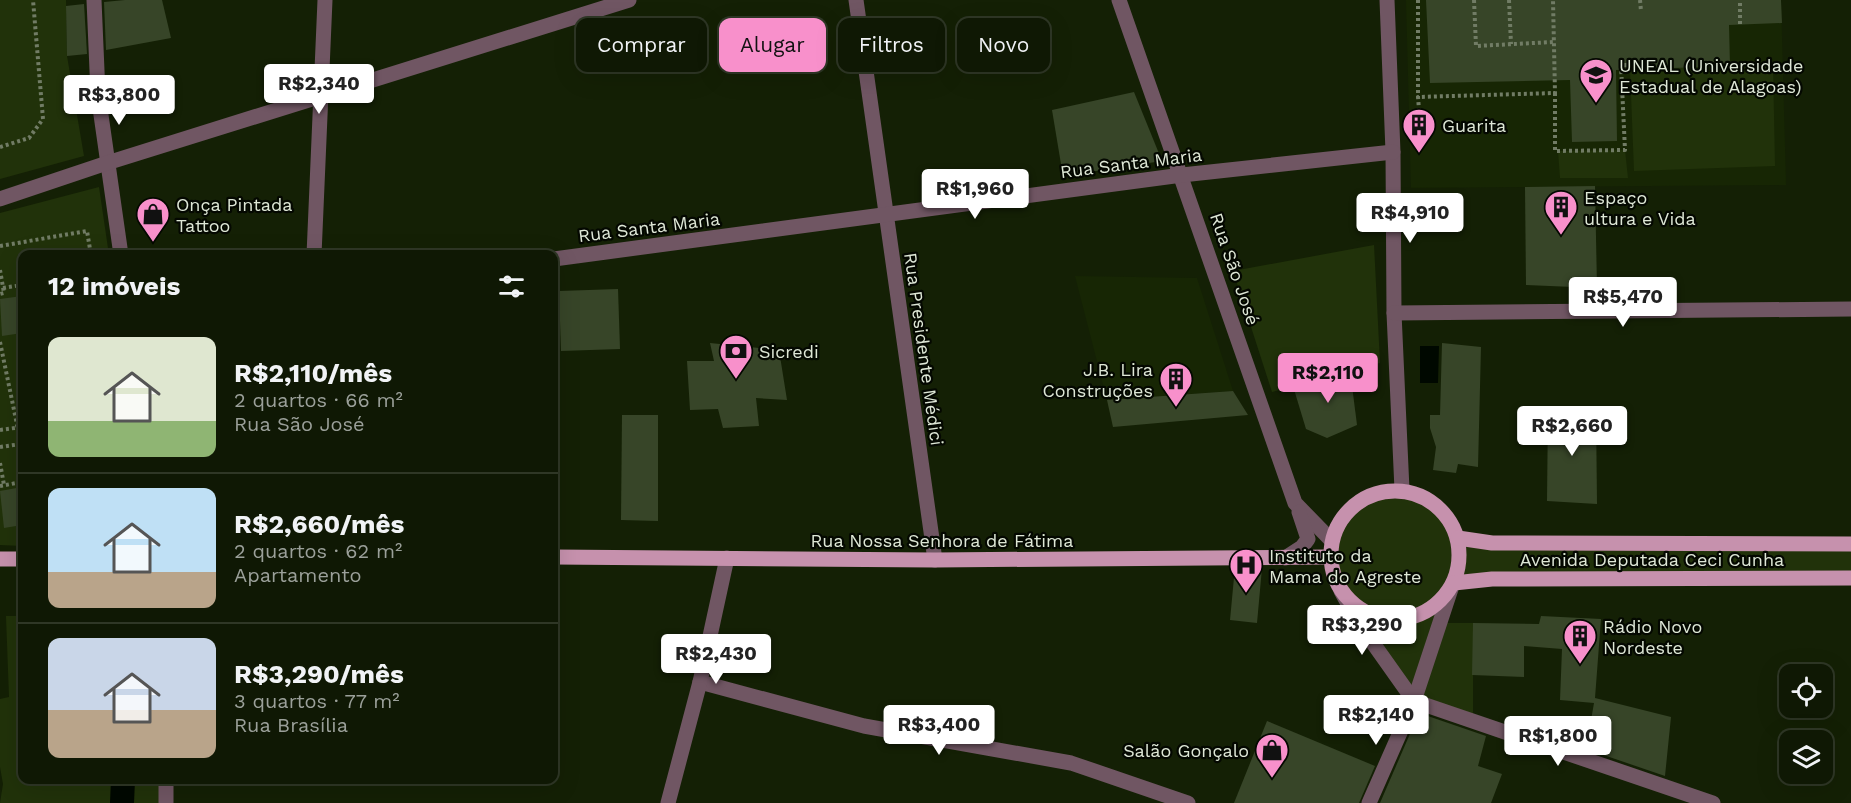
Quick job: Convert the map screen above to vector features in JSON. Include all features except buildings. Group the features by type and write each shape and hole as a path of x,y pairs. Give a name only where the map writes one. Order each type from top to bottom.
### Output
{"main road":[{"path":"1402,490 1427,498 1446,515 1458,538 1459,568 1453,586 1433,608 1410,618 1384,619 1360,610 1341,591 1332,573 1329,557 1331,540 1350,508 1365,497 1402,490"},
{"name":"Avenida Deputada Ceci Cunha","path":"1458,538 1492,543 1851,544"},
{"name":"Rua Nossa Senhora de Fátima","path":"558,557 936,560 1329,557"},
{"path":"0,559 18,559"},
{"name":"Avenida Deputada Ceci Cunha","path":"1453,586 1492,579 1851,578"}],"street":[{"path":"94,0 98,93 120,250"},
{"path":"314,250 325,0"},
{"path":"0,199 107,163 629,0"},
{"name":"Rua Presidente Médici","path":"856,0 885,216 936,560"},
{"name":"Rua São José","path":"1119,0 1295,503 1331,540"},
{"path":"1387,0 1393,152 1394,313 1402,490"},
{"name":"Rua Santa Maria","path":"558,258 1182,175 1393,152"},
{"path":"1394,313 1851,309"},
{"path":"1285,558 1302,547 1308,539 1306,525 1295,503"},
{"path":"668,803 700,681 727,558"},
{"path":"1369,803 1414,701 1453,586"},
{"path":"1341,591 1358,622 1414,701 1713,803"},
{"path":"700,681 864,726 1071,763 1188,803"},
{"path":"166,784 166,803"}],"path":[{"path":"0,147 29,138 43,119 33,0"},
{"path":"1418,0 1418,97 1421,135"},
{"path":"1474,0 1476,46 1553,42"},
{"path":"1509,0 1511,44"},
{"path":"1553,0 1555,151 1625,150 1621,66 1630,65"},
{"path":"1640,0 1641,11"},
{"path":"1740,0 1740,24"},
{"path":"1418,97 1555,93"},
{"path":"0,246 87,231 90,250"},
{"path":"0,270 4,293 0,294"},
{"path":"3,288 18,286"},
{"path":"0,342 18,418"},
{"path":"0,430 18,427"},
{"path":"0,447 18,444"},
{"path":"0,463 2,485 18,483"}],"shaded area":[{"path":"0,0 66,0 67,56 84,156 0,179"},
{"name":"UNEAL (Universidade Estadual de Alagoas)","path":"1406,0 1781,0 1786,185 1411,188"},
{"path":"1773,64 1775,166 1634,171 1630,69"},
{"path":"1625,150 1628,178 1560,178 1558,151"},
{"path":"99,187 108,250 18,250 18,546 0,545 0,213"},
{"path":"1374,245 1380,363 1272,392 1233,271"},
{"path":"1075,276 1197,278 1233,391 1107,400"},
{"path":"1420,346 1439,346 1438,383 1420,383"},
{"path":"1402,490 1436,507 1458,538 1851,544 1851,581 1454,583 1440,623 1473,623 1473,721 1414,701 1341,591 1332,572 1331,540 1350,508 1365,497"},
{"path":"6,616 18,616 18,784 166,784 166,803 0,803 3,784 0,767 0,699 9,697"}],"waterway":[{"path":"122,803 123,784"}],"place":[{"name":"UNEAL (Universidade Estadual de Alagoas)","path":"1596,104"},
{"name":"Guarita","path":"1419,154"},
{"name":"Espaço ultura e Vida","path":"1561,236"},
{"name":"Onça Pintada Tattoo","path":"153,243"},
{"name":"Sicredi","path":"736,380"},
{"name":"J.B. Lira Construções","path":"1176,408"},
{"name":"Instituto da Mama do Agreste","path":"1246,594"},
{"name":"Rádio Novo Nordeste","path":"1580,665"},
{"name":"Salão Gonçalo","path":"1272,779"}]}
